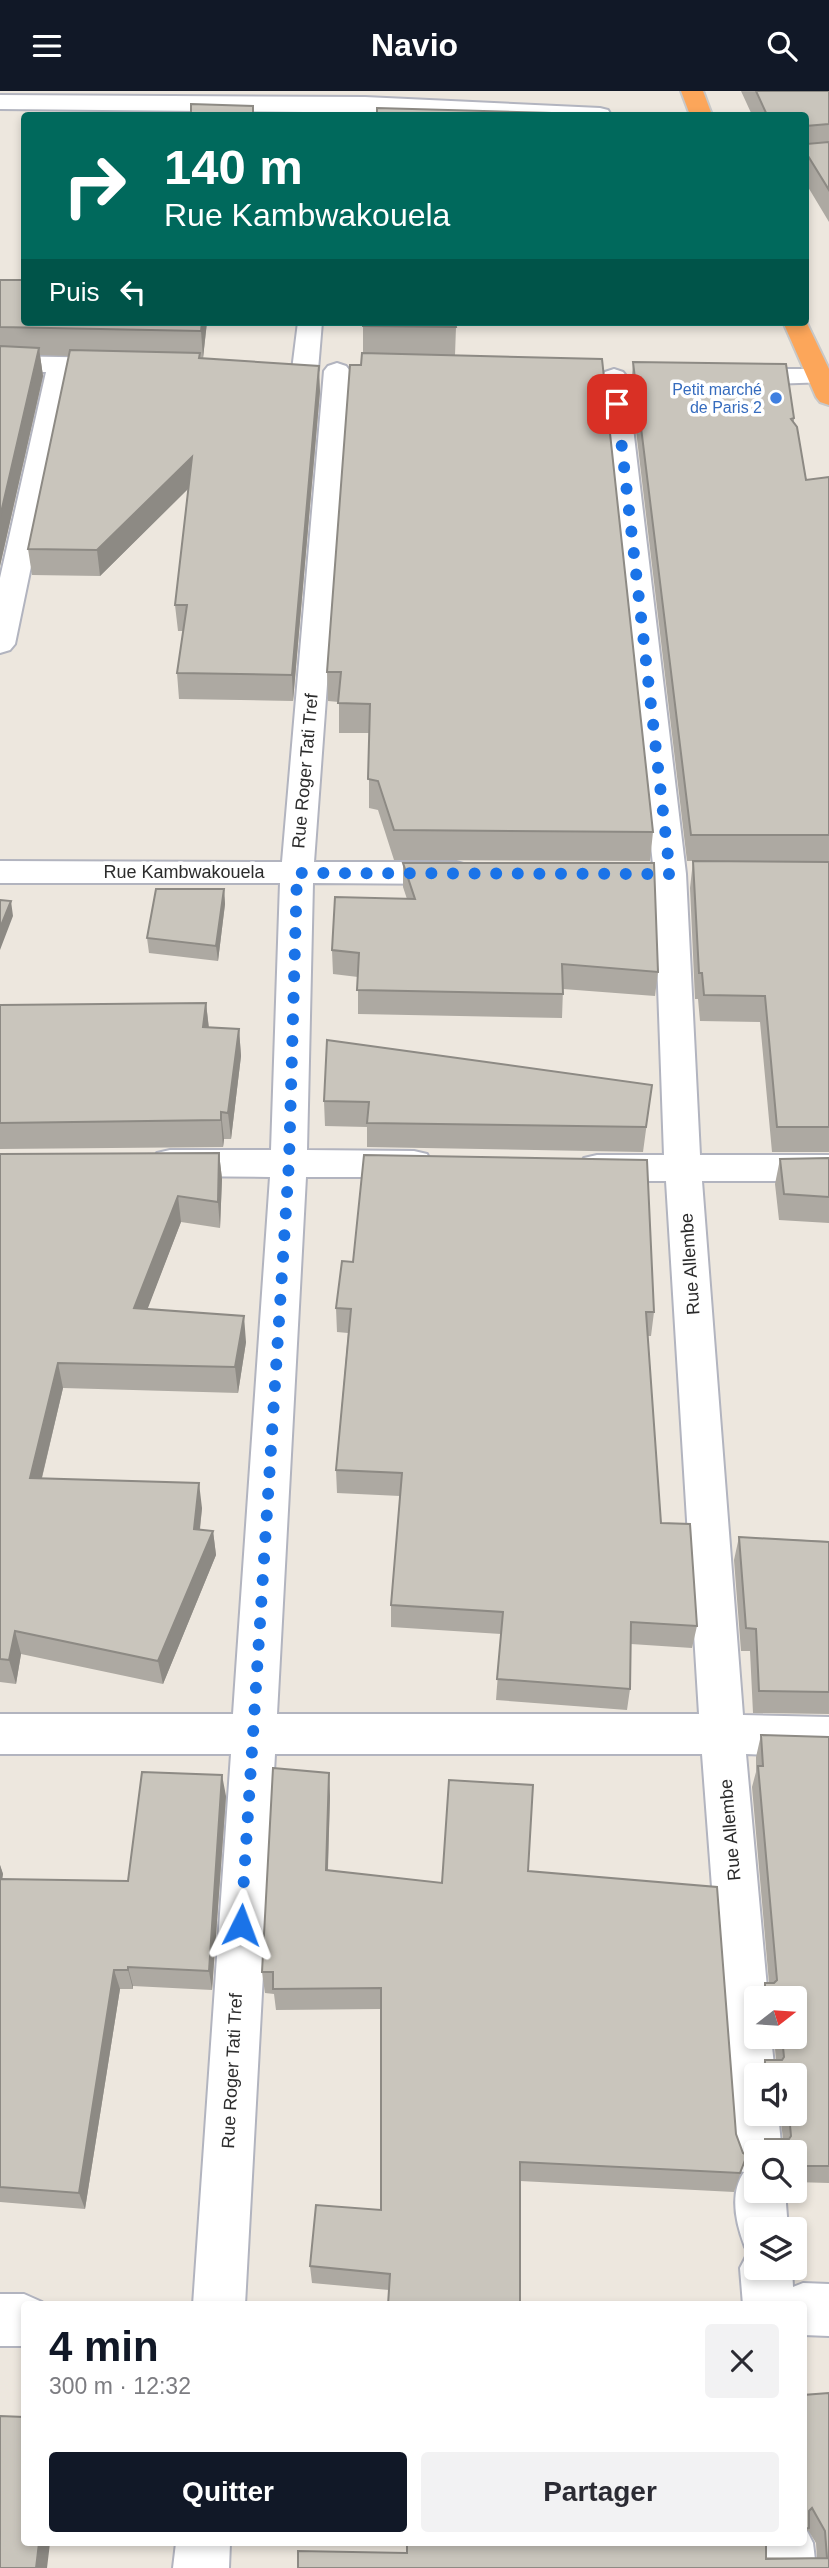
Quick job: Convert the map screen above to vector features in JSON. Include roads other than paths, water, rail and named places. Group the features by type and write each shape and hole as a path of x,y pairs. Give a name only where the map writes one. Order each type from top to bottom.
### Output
{"highway":[{"path":"692,91 700,112"},
{"path":"796,326 825,387"}],"street":[{"path":"0,102 335,110 443,91"},
{"path":"365,104 536,112"},
{"name":"Rue Roger Tati Tref","path":"219,2301 289,1162 297,873 335,371 312,326"},
{"path":"0,365 142,367"},
{"path":"0,644 10,551 60,365"},
{"path":"278,369 335,371"},
{"name":"Rue Allembe","path":"614,376 669,874 683,1169 722,1734 756,2140"},
{"path":"710,377 825,387"},
{"name":"Rue Kambwakouela","path":"0,872 490,873"},
{"path":"138,1164 289,1162 452,1165"},
{"path":"561,1167 829,1168"},
{"path":"0,1734 722,1734 829,1737"},
{"path":"767,2280 769,2301"},
{"path":"807,2309 829,2310"},
{"path":"0,2320 21,2320"},
{"path":"201,2568 203,2546"},
{"path":"786,2546 788,2568"}],"place":[{"name":"Petit marché de Paris 2","path":"776,398"}]}
